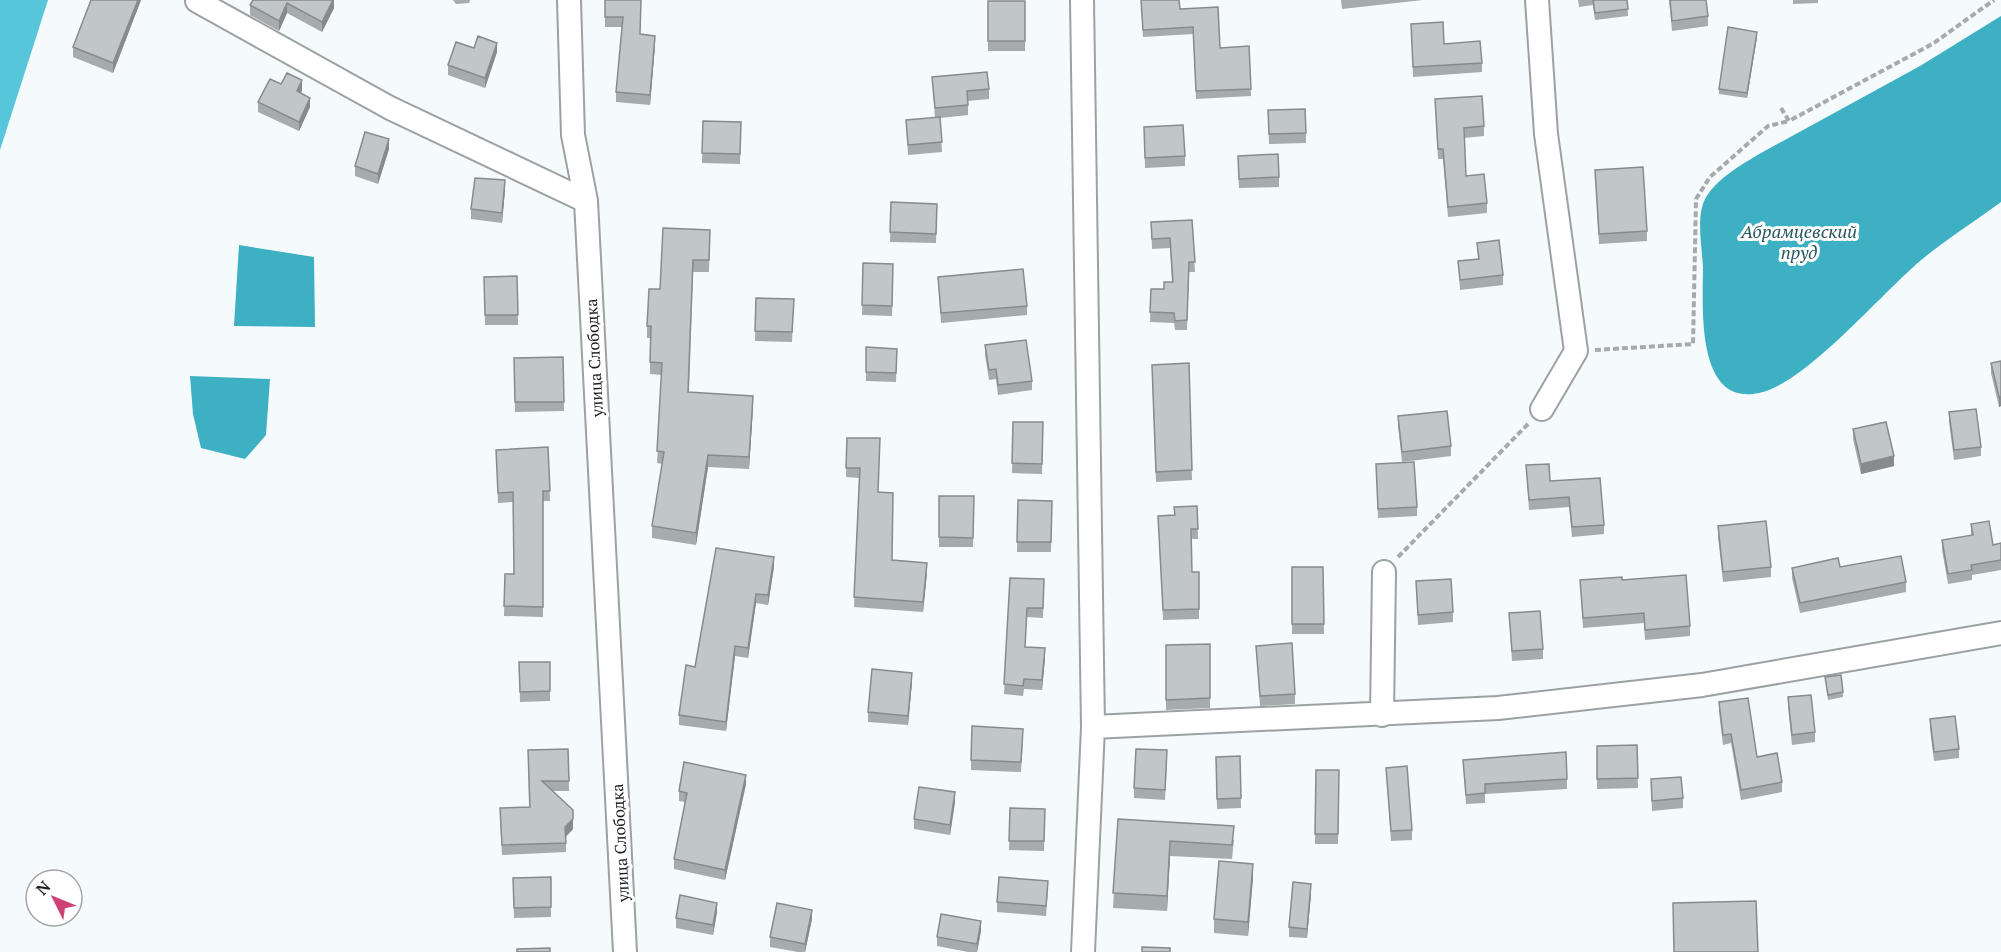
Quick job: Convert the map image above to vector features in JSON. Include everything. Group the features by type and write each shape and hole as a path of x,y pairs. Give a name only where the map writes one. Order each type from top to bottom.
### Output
{"street":[{"name":"улица Слободка","path":"568,0 573,135 586,201 626,952"},
{"path":"1082,0 1094,727 1083,952"},
{"path":"1538,0 1546,134 1576,351 1542,409"},
{"path":"197,1 390,108 586,201"},
{"path":"1382,715 1384,572"},
{"path":"1094,727 1498,708 1702,685 2001,633"}],"path":[{"path":"1576,351 1694,344 1696,199 1710,177 1768,126 1789,121 1934,43 1994,0"},
{"path":"1781,108 1789,121"},
{"path":"1384,572 1542,409"}],"shaded area":[{"path":"0,0 48,0 0,150"}],"water":[{"name":"Абрамцевский пруд","path":"2001,16 2001,202 1920,261 1842,336 1798,373 1778,386 1759,393 1738,393 1723,385 1713,369 1707,350 1704,327 1700,223 1702,206 1710,191 1730,173 1753,158 1920,66"},
{"path":"239,245 314,257 315,327 234,326"},
{"path":"190,376 270,379 266,435 245,459 201,448 193,414"}],"building":[{"path":"91,0 138,0 113,63 73,47"},
{"path":"253,0 333,0 322,22 287,3 279,21 250,5"},
{"path":"605,0 641,0 640,34 655,36 650,95 616,92 623,17 605,17"},
{"path":"1141,0 1179,0 1180,9 1218,7 1220,48 1249,46 1251,89 1196,91 1193,27 1143,30"},
{"path":"1593,0 1627,0 1628,9 1595,13"},
{"path":"1670,0 1706,0 1708,16 1672,21"},
{"path":"988,1 1025,1 1025,41 988,41"},
{"path":"1443,22 1444,44 1480,41 1482,63 1413,67 1411,24"},
{"path":"1728,27 1757,32 1747,93 1719,89"},
{"path":"478,36 497,43 485,78 448,65 456,42 474,48"},
{"path":"987,72 989,89 967,91 968,105 935,108 932,77"},
{"path":"287,73 302,80 297,91 310,98 299,122 258,102 270,79 281,84"},
{"path":"1482,96 1484,126 1464,128 1466,176 1484,174 1487,203 1448,207 1443,149 1438,149 1435,99"},
{"path":"1305,109 1306,133 1269,134 1268,110"},
{"path":"940,117 942,142 908,145 906,120"},
{"path":"703,121 741,122 740,154 702,153"},
{"path":"1183,125 1185,156 1145,158 1144,127"},
{"path":"365,132 389,139 378,174 355,166"},
{"path":"1278,154 1279,177 1239,179 1238,156"},
{"path":"1643,167 1647,231 1599,234 1595,170"},
{"path":"475,178 505,180 502,213 471,209"},
{"path":"891,202 937,204 936,234 890,232"},
{"path":"1192,220 1195,262 1189,262 1187,320 1175,321 1174,313 1150,312 1151,289 1164,289 1164,282 1173,282 1170,238 1152,239 1151,222"},
{"path":"663,228 710,230 709,260 693,260 688,392 753,396 749,457 708,455 696,533 652,526 664,452 657,451 662,363 650,362 651,326 647,326 649,289 660,289"},
{"path":"1499,240 1503,275 1460,280 1458,261 1479,259 1477,243"},
{"path":"863,263 893,264 892,306 862,305"},
{"path":"1023,269 1027,306 941,313 938,277"},
{"path":"517,276 518,315 485,315 484,277"},
{"path":"756,298 794,299 792,332 755,331"},
{"path":"1026,340 1032,381 998,385 996,369 989,370 985,345"},
{"path":"866,347 897,349 896,373 866,372"},
{"path":"563,357 564,402 515,402 514,358"},
{"path":"2001,361 2001,397 1999,397 1991,363"},
{"path":"1189,363 1192,470 1156,472 1152,365"},
{"path":"1976,409 1981,447 1954,450 1949,412"},
{"path":"1447,411 1451,446 1402,452 1398,416"},
{"path":"1013,422 1043,422 1042,464 1012,463"},
{"path":"1886,422 1894,456 1861,464 1853,429"},
{"path":"847,438 880,438 878,492 893,493 892,560 927,563 923,602 854,597 860,468 846,468"},
{"path":"548,447 550,491 543,491 543,607 504,606 505,574 514,574 513,492 498,493 496,450"},
{"path":"1414,462 1417,507 1378,509 1376,464"},
{"path":"1549,464 1550,481 1600,478 1604,525 1572,527 1569,497 1529,500 1526,465"},
{"path":"939,496 974,496 973,538 939,537"},
{"path":"1018,500 1052,501 1051,542 1017,542"},
{"path":"1197,506 1198,529 1191,529 1192,572 1199,572 1199,609 1163,610 1158,516 1175,515 1174,507"},
{"path":"1766,521 1771,567 1723,572 1718,526"},
{"path":"1989,521 1993,545 2001,543 2001,560 1971,565 1972,570 1948,574 1942,540 1973,535 1971,524"},
{"path":"716,548 774,557 768,595 756,594 748,648 735,646 726,722 679,715 686,665 695,667"},
{"path":"1901,556 1906,582 1800,603 1792,568 1838,558 1840,567"},
{"path":"1292,567 1323,567 1324,624 1292,624"},
{"path":"1686,575 1690,626 1645,630 1644,613 1583,618 1580,580 1622,577 1622,580"},
{"path":"1010,578 1044,579 1043,608 1027,608 1025,647 1045,648 1042,680 1024,679 1023,686 1004,684"},
{"path":"1451,579 1453,612 1418,615 1416,581"},
{"path":"1540,611 1543,649 1512,651 1509,613"},
{"path":"1292,643 1295,694 1260,696 1256,646"},
{"path":"1210,644 1210,698 1166,700 1166,645"},
{"path":"519,662 550,662 550,691 520,692"},
{"path":"872,669 912,673 908,716 868,712"},
{"path":"1841,675 1843,692 1828,695 1825,677"},
{"path":"1811,695 1815,732 1792,735 1788,697"},
{"path":"1748,698 1757,757 1777,753 1782,782 1741,790 1731,734 1723,735 1719,702"},
{"path":"1955,716 1959,749 1934,752 1930,719"},
{"path":"972,726 1023,729 1021,762 971,760"},
{"path":"1637,745 1638,778 1597,779 1597,746"},
{"path":"568,749 569,781 542,781 573,810 573,819 565,827 566,843 502,845 500,808 530,807 528,750"},
{"path":"1136,749 1167,750 1165,790 1134,788"},
{"path":"1566,752 1567,779 1485,784 1485,793 1466,795 1463,760"},
{"path":"1240,756 1241,798 1217,799 1216,757"},
{"path":"684,762 746,775 725,870 674,859 687,793 679,791"},
{"path":"1407,766 1412,830 1391,831 1386,768"},
{"path":"1316,770 1339,770 1338,834 1315,834"},
{"path":"1681,777 1683,798 1652,801 1651,779"},
{"path":"919,787 955,792 950,825 914,819"},
{"path":"1010,808 1045,809 1044,841 1009,841"},
{"path":"1118,819 1234,826 1232,845 1170,841 1167,896 1113,893"},
{"path":"1219,861 1253,864 1248,922 1214,919"},
{"path":"551,877 551,907 514,908 513,878"},
{"path":"999,877 1048,881 1046,906 997,902"},
{"path":"1293,882 1311,884 1307,929 1289,927"},
{"path":"680,895 717,903 713,925 676,918"},
{"path":"1756,901 1758,952 1674,952 1673,903"},
{"path":"777,903 812,910 805,944 770,937"},
{"path":"941,914 981,921 977,944 937,937"},
{"path":"1142,947 1170,948 1170,952 1142,952"},
{"path":"550,948 550,952 517,952 517,949"}]}
